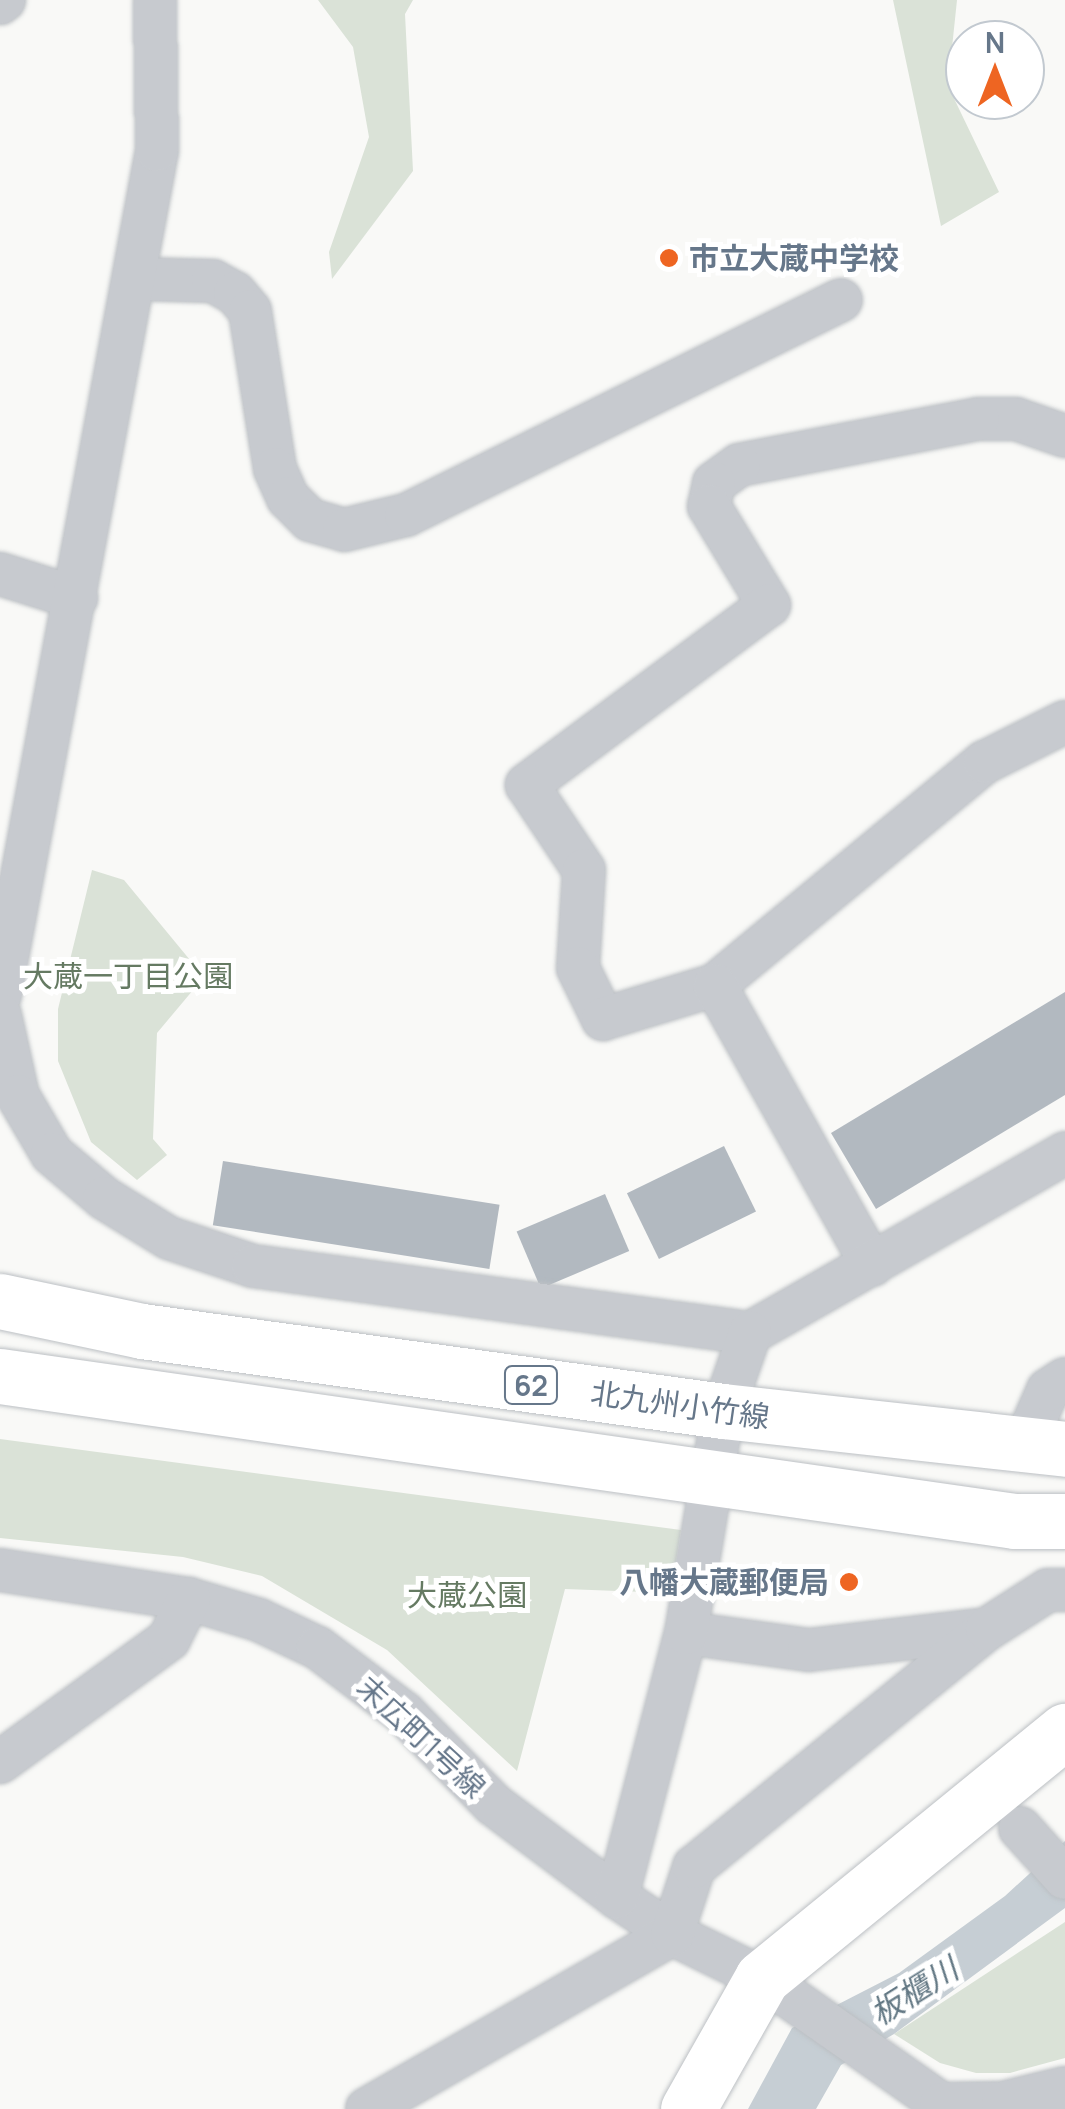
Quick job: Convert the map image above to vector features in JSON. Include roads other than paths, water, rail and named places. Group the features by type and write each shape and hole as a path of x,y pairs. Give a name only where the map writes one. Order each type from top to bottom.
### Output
{"main road":[{"name":"北九州小竹線","path":"0,1301 142,1331 723,1411 1044,1448"},
{"name":"62","path":"0,1376 712,1480 1015,1521 1065,1521"},
{"path":"688,2109 781,1991 1065,1731"}],"street":[{"path":"0,996 137,279 157,150 155,0"},
{"path":"137,279 213,282 250,311 276,469 288,498 310,520 344,530 406,515 841,300"},
{"path":"1065,436 1016,419 978,419 740,466 714,483 709,506 769,605 527,785 584,870 578,968 603,1020 715,985 985,762 1065,722"},
{"path":"0,574 76,598"},
{"path":"715,985 872,1266"},
{"path":"0,1016 18,1096 52,1154 104,1198 169,1238 253,1266 750,1334 1065,1153"},
{"path":"617,1896 686,1633 723,1411 750,1334"},
{"path":"1044,1448 1048,1390 1065,1379"},
{"name":"末広町1号線","path":"0,1570 189,1599 259,1620 363,1678 493,1804 672,1934 781,1991 888,2065 939,2106"},
{"path":"366,2109 672,1934 694,1867 987,1629 1048,1590 1065,1590"},
{"path":"0,1762 169,1639 189,1599"},
{"path":"686,1633 809,1650 987,1629"},
{"path":"1020,1828 1065,1878"},
{"path":"939,2106 1003,2103 1065,2088"}],"water":[{"name":"板櫃川","path":"1065,1841 1065,1908 894,2034 841,2065 816,2109 748,2109 792,2028 899,1973 1005,1896"}],"place":[{"name":"市立大蔵中学校","path":"669,258"},
{"name":"八幡大蔵郵便局","path":"849,1582"}],"park label":[{"name":"大蔵一丁目公園","path":"128,976"},
{"name":"大蔵公園","path":"467,1595"}]}
